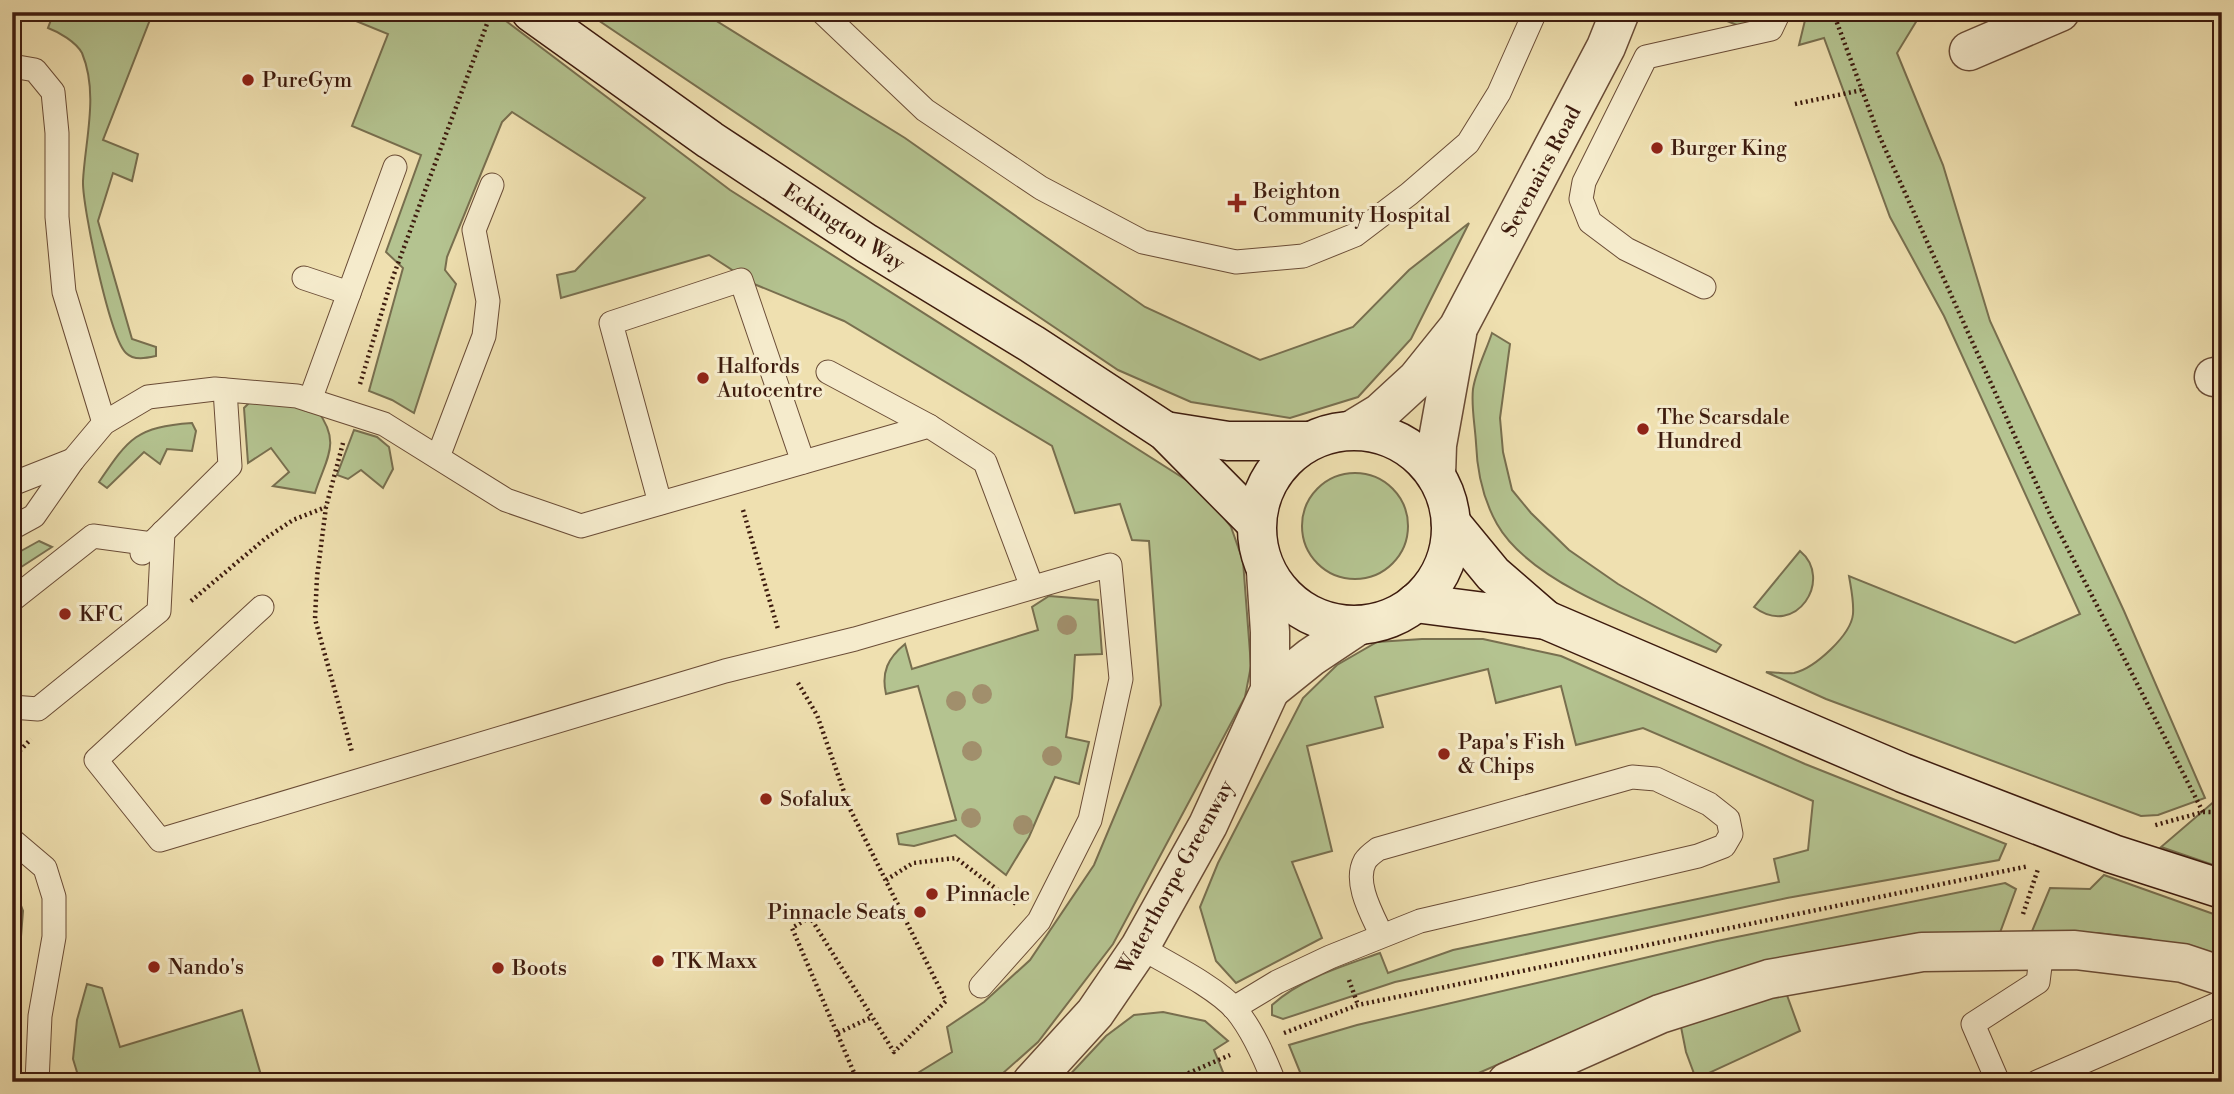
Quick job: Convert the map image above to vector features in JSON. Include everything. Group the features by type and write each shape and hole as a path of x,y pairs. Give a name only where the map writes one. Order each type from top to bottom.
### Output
{"main road":[{"name":"Eckington Way","path":"531,12 710,140 866,243 1032,344 1165,431 1256,523"},
{"name":"Sevenairs Road","path":"1352,430 1380,413 1417,379 1458,328 1605,47 1620,12"},
{"path":"1969,51 2060,12"},
{"name":"Sevenairs Road","path":"1436,475 1437,446 1458,328"},
{"path":"1352,430 1376,433 1400,442 1420,457 1436,475 1447,498 1451,523 1448,553 1436,581 1415,603 1398,614 1379,622 1359,625 1331,623 1305,612 1283,594 1266,572 1258,548 1256,523 1262,493 1278,466 1307,441 1352,430"},
{"name":"Eckington Way","path":"1165,431 1228,441 1307,441"},
{"path":"1451,523 1493,573 1546,620"},
{"name":"Waterthorpe Greenway","path":"1032,1082 1095,1013 1140,947 1208,825 1270,690 1266,572"},
{"path":"1415,603 1546,620 1903,773 2113,853 2222,889"},
{"name":"Waterthorpe Greenway","path":"1270,690 1311,657 1359,625"},
{"path":"1507,1082 1660,1014 1769,979 1922,952 2075,950 2183,963 2222,976"}],"lane":[{"path":"822,12 925,110 1041,188 1143,242 1236,262 1303,256 1355,235 1409,194 1468,143 1499,93 1535,12"},
{"path":"1704,287 1626,248 1590,222 1581,199 1584,182 1646,57 1775,21"},
{"path":"12,66 35,70 52,92 57,133 57,217 64,292 104,423"},
{"path":"310,400 395,167"},
{"path":"438,457 484,336 488,301 474,230 492,185"},
{"path":"304,278 349,293"},
{"path":"660,503 611,323 741,280 803,462"},
{"path":"828,372 929,426 985,462 1032,587"},
{"path":"152,543 230,466 225,390"},
{"path":"12,528 34,516 73,460 104,423 148,397 225,390 297,396 384,424 506,500 581,526 929,426"},
{"path":"12,484 73,460"},
{"path":"12,600 93,536 152,543"},
{"path":"12,707 38,709 159,611 152,543"},
{"path":"262,607 96,760 160,840 725,671 855,639 1110,565 1121,679 1090,820 1039,921 981,986"},
{"path":"1234,1008 1277,982 1330,957 1420,921 1698,856 1724,846 1731,834 1728,819 1709,804 1656,779 1632,777 1378,849 1365,860 1361,877 1366,898 1382,936"},
{"path":"12,840 46,868 54,897 54,937 40,1016 37,1082"},
{"path":"1140,947 1195,979 1234,1008 1258,1043 1274,1082"},
{"path":"1998,1082 1973,1024 2038,982 2042,950"},
{"path":"2037,1082 2222,1002"}],"path":[{"path":"360,780 315,619 317,577 326,507 390,285 491,12"},
{"path":"1833,12 1878,133 2050,514 2203,811"},
{"path":"1795,104 1862,90"},
{"path":"735,482 790,670 817,715 850,809 946,1002 894,1052 810,917 792,928 858,1082"},
{"path":"2148,828 2203,811 2222,812"},
{"path":"886,880 913,863 956,858 1039,921"},
{"path":"1168,1082 1258,1043 1358,1005 2027,865 2050,873"},
{"path":"1349,979 1358,1005"},
{"path":"838,1033 872,1017"}],"green space":[{"path":"54,12 153,12 103,140 138,154 132,181 113,173 98,221 132,339 156,347 156,356 129,356 112,323 98,271 84,195 90,85 82,53 76,45 48,28"},
{"path":"334,12 494,12 730,190 1191,483 1208,497 1231,527 1243,561 1251,666 1245,697 1113,944 1038,1042 993,1082 903,1082 952,1052 947,1027 984,1002 1030,960 1094,865 1161,705 1149,541 1132,540 1120,504 1075,513 1052,446 844,321 754,284 709,255 561,298 557,275 575,271 645,198 512,112 502,122 447,257 445,270 456,284 414,413 369,391 403,268 386,252 421,155 352,126 388,34"},
{"path":"586,12 702,12 905,138 1145,307 1260,360 1353,327 1409,270 1469,223 1411,339 1358,397 1290,418 1191,402 1118,370"},
{"path":"1705,12 1756,12 1756,17 1749,30"},
{"path":"1807,12 1922,12 1897,53 1943,165 1990,321 2124,611 2205,798 2158,815 2141,816 1826,699 1766,672 1794,673 1802,670 1821,658 1839,641 1853,614 1849,576 2015,643 2080,614 1944,316 1890,217 1824,38 1799,45"},
{"path":"1492,333 1510,344 1500,418 1503,452 1512,490 1569,550 1618,584 1721,645 1716,652 1628,616 1565,585 1514,546 1497,524 1484,495 1479,474 1472,402 1476,375"},
{"path":"263,400 317,410 325,422 329,432 330,451 315,493 273,486 289,472 271,448 248,463 244,408 250,402"},
{"path":"192,423 196,431 192,451 167,449 160,464 144,452 107,488 99,482 118,455 136,438 158,428"},
{"path":"354,430 377,437 389,447 393,469 383,488 361,470 348,479 337,475"},
{"path":"1355,473 1375,477 1392,489 1404,506 1408,526 1404,546 1392,563 1375,575 1355,579 1335,575 1318,563 1306,546 1302,526 1306,506 1318,489 1335,477"},
{"path":"39,541 52,547 12,573 12,556"},
{"path":"1800,551 1810,563 1813,576 1805,602 1796,611 1784,616 1769,615 1754,607"},
{"path":"1049,596 1098,600 1102,654 1075,655 1066,737 1089,742 1079,784 1055,777 1029,837 1006,875 955,835 914,846 899,844 897,834 956,820 918,686 886,694 884,679 890,660 905,644 912,669 1038,630 1032,607"},
{"path":"1483,639 1561,656 1805,764 2006,844 1999,860 1787,898 1395,982 1283,1019 1272,1015 1272,1005 1296,987 1380,953 1388,973 1453,950 1779,882 1774,859 1808,850 1813,801 1643,728 1576,745 1561,686 1496,703 1488,669 1375,697 1383,727 1307,746 1332,851 1292,862 1322,938 1236,983 1216,961 1200,907 1218,863 1303,698 1337,665 1377,642"},
{"path":"2217,799 2222,800 2222,868 2161,847"},
{"path":"2104,875 2222,917 2222,959 2149,939 2097,933 2030,936 2050,888 2090,889"},
{"path":"12,882 23,911 14,1026 15,1082 12,1082"},
{"path":"2005,883 2016,889 1998,938 1642,1002 1458,1082 1304,1082 1289,1045 1357,1025 1717,941"},
{"path":"87,984 102,988 120,1047 242,1010 263,1082 80,1082 73,1059 77,1020"},
{"path":"1784,987 1800,1031 1696,1079 1686,1052 1680,1022"},
{"path":"1163,1012 1205,1021 1228,1041 1214,1050 1227,1082 1063,1082 1106,1036 1134,1015"}],"place":[{"name":"PureGym","path":"248,80"},
{"name":"Burger King","path":"1657,148"},
{"name":"Beighton Community Hospital","path":"1237,203"},
{"name":"Halfords Autocentre","path":"703,378"},
{"name":"The Scarsdale Hundred","path":"1643,429"},
{"name":"KFC","path":"65,614"},
{"name":"Papa's Fish & Chips","path":"1444,754"},
{"name":"Sofalux","path":"766,799"},
{"name":"Pinnacle","path":"932,894"},
{"name":"Pinnacle Seats","path":"920,912"},
{"name":"TK Maxx","path":"658,961"},
{"name":"Nando's","path":"154,967"},
{"name":"Boots","path":"498,968"}]}
